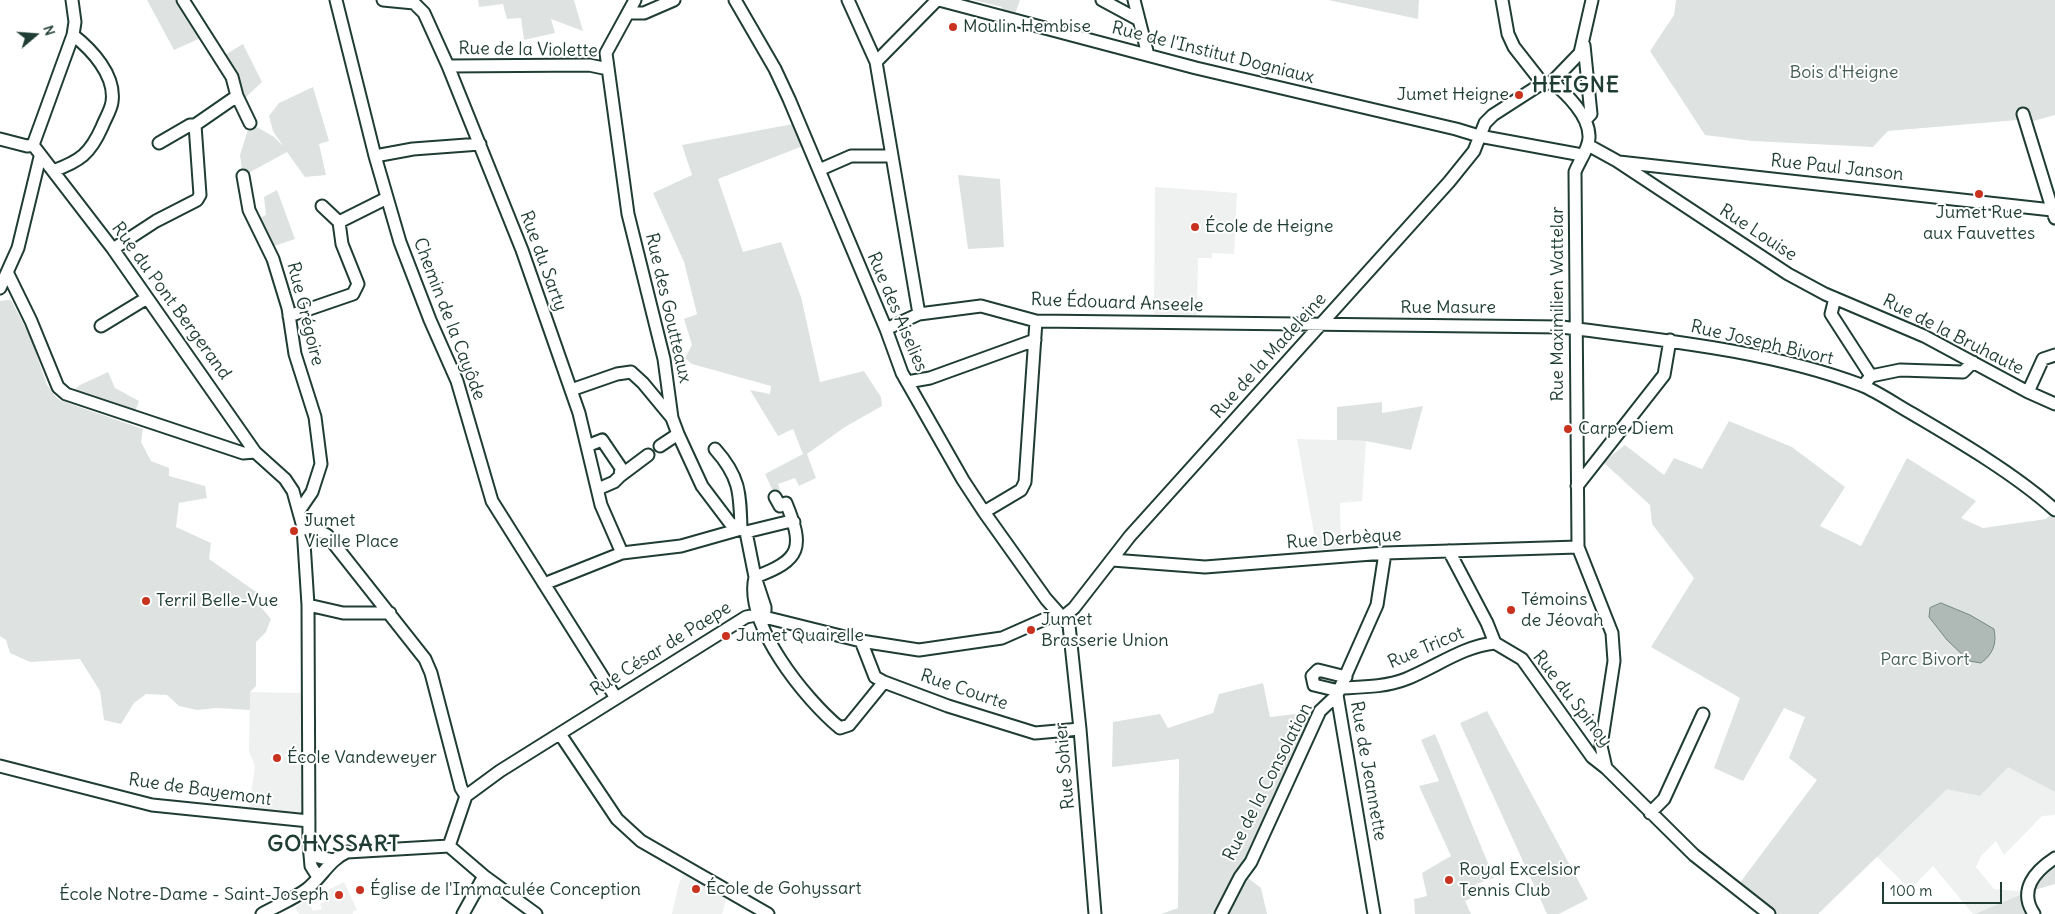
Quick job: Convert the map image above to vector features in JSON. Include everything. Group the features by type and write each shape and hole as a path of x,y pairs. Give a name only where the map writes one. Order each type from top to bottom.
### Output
{"street":[{"path":"0,139 33,145 73,35 72,0"},
{"path":"183,0 232,77 237,96 250,123"},
{"name":"Chemin de la Cayôde","path":"336,0 375,156 400,242 457,381 492,501 616,698"},
{"name":"Rue du Sarty","path":"383,0 414,4 424,13 448,66 522,250 571,390 601,505 622,553"},
{"name":"Rue des Goutteaux","path":"635,0 606,53 628,214 664,360 672,418 702,486 730,523 743,530"},
{"path":"629,12 644,12 674,0"},
{"name":"Rue des Aiselies","path":"735,0 775,70 886,329 899,367 963,480 1046,599 1063,617"},
{"path":"848,0 876,62 890,156 919,314"},
{"name":"Rue de l'Institut Dogniaux","path":"876,62 938,0 1148,55 1479,136 1494,138"},
{"path":"1102,0 1139,20"},
{"path":"1134,0 1148,55"},
{"path":"1502,0 1508,34 1514,47 1547,83 1560,89 1585,120 1590,136 1585,150"},
{"path":"1585,120 1591,114 1583,41 1592,0"},
{"path":"53,172 72,164 86,155 96,141 112,102 111,84 105,71 87,46 73,35"},
{"name":"Rue de la Madeleine","path":"1063,617 1074,608 1130,536 1449,182 1474,151 1486,123 1494,114 1547,83 1580,54 1583,41"},
{"name":"Rue de la Violette","path":"448,66 589,65 608,69"},
{"path":"159,143 190,125 195,125 237,96"},
{"path":"1494,114 1489,123 1494,138"},
{"path":"2023,114 2054,214"},
{"path":"113,249 156,221 197,200 200,195 195,125"},
{"name":"Rue Louise","path":"1494,138 1585,150 1617,161 1788,274 1835,298"},
{"path":"375,156 413,149 480,144"},
{"name":"Rue du Pont Bergerand","path":"33,145 40,157 113,249 255,452 281,476 293,491 303,527 304,542 308,606 309,844 311,866 318,877"},
{"name":"Rue Maximilien Wattelar","path":"1585,150 1575,172 1578,547 1612,633 1614,661 1601,746 1606,768"},
{"path":"819,170 851,156 890,156"},
{"path":"0,288 8,274 18,248 40,157"},
{"name":"Rue Paul Janson","path":"1617,161 2054,214"},
{"name":"Rue Grégoire","path":"243,176 249,210 273,259 290,316 295,354 315,416 321,464 312,492 299,511"},
{"path":"339,222 387,198"},
{"path":"290,316 354,294 358,284 342,244 339,222 322,206"},
{"path":"8,274 31,320 58,387 66,394 244,453 255,452"},
{"path":"101,326 148,298"},
{"path":"1835,298 1832,314 1871,376"},
{"name":"Rue de la Bruhaute","path":"1835,298 1924,336 2028,392 2055,404"},
{"name":"Rue Édouard Anseele","path":"886,329 919,314 981,306 1036,321 1321,324"},
{"path":"984,512 1021,490 1025,482 1036,321"},
{"name":"Rue Masure","path":"1321,324 1562,327 1575,330"},
{"name":"Rue Joseph Bivort","path":"1575,330 1670,340 1793,364 1863,386 1956,439 2055,510"},
{"path":"907,382 930,378 1035,340"},
{"path":"1577,486 1664,375 1670,340"},
{"path":"2028,392 2043,360 2055,355"},
{"path":"1863,386 1871,376 1900,370 1963,372 1973,362"},
{"path":"571,390 617,374 630,372 643,383 672,418"},
{"path":"660,446 678,434"},
{"path":"587,446 602,440 621,468 620,476"},
{"path":"715,449 724,459 738,482 743,530 765,607 765,612 761,617 767,637 789,672 824,714 840,728 848,725 884,682 876,677 861,641"},
{"path":"598,489 620,476 648,455"},
{"path":"755,577 787,563 795,554 794,522 786,503 780,506 775,497"},
{"path":"544,584 622,553 681,546 743,530 794,522"},
{"path":"303,527 314,528 327,536 390,612 425,659 431,673 461,788 466,796 449,846"},
{"name":"Rue Derbèque","path":"1112,560 1205,567 1385,553 1578,547"},
{"path":"1448,551 1487,623 1495,643"},
{"name":"Rue de Jeannette","path":"1374,914 1339,691 1376,605 1385,553"},
{"path":"308,606 343,613 390,612"},
{"name":"Rue César de Paepe","path":"466,796 496,774 616,698 742,619 752,615 897,648 937,648 1002,638 1054,615 1063,617"},
{"name":"Rue Sohier","path":"1063,617 1069,625 1072,638 1095,914"},
{"name":"Rue du Spinoy","path":"1495,643 1522,659 1592,757 1606,768"},
{"name":"Rue Tricot","path":"1346,677 1318,670 1312,676 1314,685 1339,691 1377,686 1404,679 1478,644 1495,643"},
{"name":"Rue Courte","path":"884,682 948,706 1035,733 1080,729"},
{"name":"Rue de la Consolation","path":"1221,914 1240,877 1251,862 1320,711 1339,691"},
{"path":"1650,814 1664,799 1703,714"},
{"path":"560,734 617,819 641,841 768,914"},
{"name":"Rue de Bayemont","path":"0,766 152,805 309,821"},
{"path":"1606,768 1650,814 1694,855 1769,914"},
{"path":"309,844 319,856 333,860"},
{"path":"262,914 277,910 305,890 327,870 333,860 353,851 449,846 484,876 536,914"},
{"path":"2034,914 2030,908 2027,892 2029,882 2041,867 2055,858"},
{"path":"463,914 484,876"}],"shaded area":[{"name":"École de Heigne","path":"1155,187 1237,193 1234,254 1212,253 1212,258 1198,258 1197,316 1154,314"},
{"path":"1297,439 1366,441 1362,501 1340,503 1341,548 1317,550"},
{"path":"1941,603 1970,615 1994,629 1995,639 1993,648 1989,656 1981,663 1969,661 1947,640 1929,617 1930,608"},
{"name":"École Vandeweyer","path":"250,692 302,693 302,813 249,808 255,766 249,751"},
{"path":"2008,766 2055,792 2055,815 2042,816 2004,855 1996,841 1981,856 1976,867 1994,889 2027,892 1973,914 1933,866 1910,889 1876,856 1947,788 1980,796"},
{"name":"École de Gohyssart","path":"685,873 727,896 722,914 672,914 679,883"},
{"name":"École Notre-Dame - Saint-Joseph","path":"344,882 357,910 352,912 353,914 299,914 295,907 308,900 313,911 322,909 320,904 330,899 326,891"}],"green space":[{"path":"147,0 184,0 205,36 174,50"},
{"path":"478,0 574,0 583,31 551,19 555,33 524,40 521,18 507,19 503,4 479,7"},
{"path":"973,0 1020,0 1014,17 1001,12 1002,7"},
{"path":"1328,0 1419,0 1418,19"},
{"name":"Bois d'Heigne","path":"1676,0 2055,0 2055,115 2030,122 2017,120 1888,131 1873,147 1752,141 1705,135 1650,51 1674,15"},
{"path":"243,44 262,82 245,98 237,96 220,58"},
{"path":"313,87 329,141 319,144 326,175 305,177 287,152 243,176 240,155 250,123 274,137 283,146 273,131 269,116 279,103"},
{"path":"798,123 808,144 718,179 743,252 781,242 801,297 820,382 864,371 881,397 882,406 845,427 807,454 816,478 799,486 795,478 778,484 780,490 774,493 765,474 803,454 793,429 778,436 750,390 770,394 771,386 692,364 685,358 692,345 684,319 697,314 684,262 653,193 692,175 682,145"},
{"path":"958,175 1000,179 1004,247 968,249"},
{"path":"277,190 295,239 271,247 257,219 266,215 264,197"},
{"path":"11,300 31,339 47,385 59,400 143,429 141,442 151,461 169,468 169,476 205,486 207,498 179,503 176,527 211,543 209,559 259,594 260,606 271,619 266,632 256,642 256,686 250,692 250,710 217,708 197,710 179,706 167,695 146,694 134,703 121,724 104,720 100,691 80,659 30,662 10,653 6,640 0,636 0,301"},
{"path":"108,372 115,388 139,401 133,417 69,395 80,385"},
{"path":"1382,402 1382,413 1423,406 1411,450 1366,441 1337,440 1337,407"},
{"name":"Parc Bivort","path":"1729,421 1792,447 1845,487 1820,526 1861,546 1907,458 1976,501 1961,518 1983,528 2046,519 2050,515 2055,519 2055,792 2008,767 1980,796 1947,789 1818,914 1772,914 1736,888 1817,780 1789,758 1805,717 1784,708 1743,781 1714,768 1740,698 1651,647 1694,578 1652,524 1650,505 1603,462 1625,445 1664,475 1674,458 1702,469"},
{"path":"1263,683 1270,717 1320,711 1244,875 1261,888 1267,914 1161,914 1178,908 1179,759 1112,767 1113,722 1160,714 1168,728 1213,713 1219,694"},
{"path":"1487,711 1588,899 1559,914 1547,914 1460,723"},
{"path":"1435,734 1494,878 1476,884 1480,894 1465,901 1471,914 1415,914 1414,899 1427,896 1422,873 1451,856 1419,786 1439,781 1421,740"},
{"path":"2055,860 2055,884 2027,892"},
{"path":"2027,892 2031,914 1974,914"}],"place":[{"name":"Moulin Hembise","path":"953,27"},
{"name":"Jumet Heigne","path":"1519,95"},
{"name":"Jumet Rue aux Fauvettes","path":"1979,194"},
{"name":"École de Heigne","path":"1195,227"},
{"name":"Carpe Diem","path":"1568,429"},
{"name":"Jumet Vieille Place","path":"294,531"},
{"name":"Terril Belle-Vue","path":"146,601"},
{"name":"Témoins de Jéovah","path":"1511,610"},
{"name":"Jumet Brasserie Union","path":"1031,630"},
{"name":"Jumet Quairelle","path":"726,636"},
{"name":"École Vandeweyer","path":"277,758"},
{"name":"Royal Excelsior Tennis Club","path":"1449,880"},
{"name":"École de Gohyssart","path":"696,889"},
{"name":"Église de l'Immaculée Conception","path":"360,890"},
{"name":"École Notre-Dame - Saint-Joseph","path":"339,895"}],"district":[{"name":"HEIGNE","path":"1576,86"},
{"name":"GOHYSSART","path":"334,845"}]}
